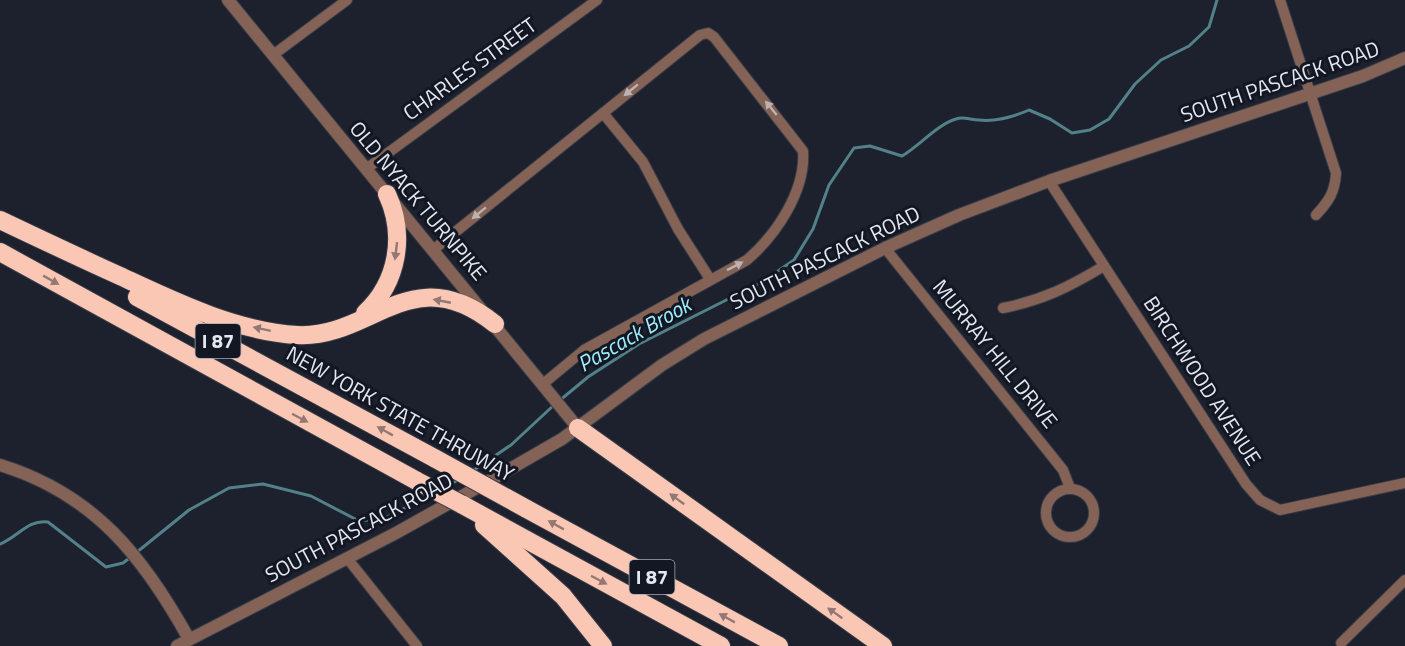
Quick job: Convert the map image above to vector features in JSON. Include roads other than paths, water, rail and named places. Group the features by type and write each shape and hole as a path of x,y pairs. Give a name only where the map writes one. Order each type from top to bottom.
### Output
{"highway":[{"path":"340,328 372,306 392,273 398,234 387,194"},
{"path":"0,221 211,316 290,334 317,334 340,328 393,304 417,299 435,299 463,306 495,324"},
{"name":"NEW YORK STATE THRUWAY","path":"0,221 779,646"},
{"name":"I 87","path":"0,252 460,504 507,537 721,646"},
{"path":"578,428 884,646"},
{"path":"507,537 563,596 603,646"}],"street":[{"name":"OLD NYACK TURNPIKE","path":"228,0 578,428"},
{"path":"273,55 347,0"},
{"name":"CHARLES STREET","path":"366,169 597,0"},
{"path":"1280,0 1336,172 1336,189 1328,203 1316,215"},
{"path":"433,250 700,35 708,33 714,37 800,144 803,151 803,166 792,201 781,224 766,243 747,260 710,279 673,303 584,350 547,389"},
{"name":"SOUTH PASCACK ROAD","path":"177,646 497,477 578,428 662,365 704,339 885,248 950,219 1049,181 1311,93 1405,58"},
{"path":"603,113 643,162 678,230 710,279"},
{"name":"BIRCHWOOD AVENUE","path":"1049,181 1246,484 1260,500 1280,510 1405,483"},
{"name":"MURRAY HILL DRIVE","path":"885,248 1063,470 1070,488 1087,495 1094,513 1087,530 1070,537 1053,530 1046,512 1053,495 1070,488"},
{"path":"1003,308 1034,302 1061,292 1104,266"},
{"path":"0,465 35,478 64,493 93,513 126,543 158,586 189,639"},
{"path":"347,558 417,646"},
{"path":"1341,643 1405,580"}],"waterway":[{"name":"Pascack Brook","path":"559,401 588,377 639,344 762,282 794,260 813,229 829,185 854,148 870,146 902,156 942,125 956,119 999,120 1029,110 1050,119 1072,133 1090,130 1109,119 1135,84 1161,60 1189,46 1209,27 1217,0"},
{"name":"Pascack Brook","path":"471,472 511,445 554,405"},
{"name":"Pascack Brook","path":"445,487 458,480"},
{"name":"Pascack Brook","path":"137,552 189,510 229,488 263,484 311,496 359,521 385,518 429,496"},
{"name":"Pascack Brook","path":"0,544 35,523 48,522 106,567 123,563 132,556"}]}
